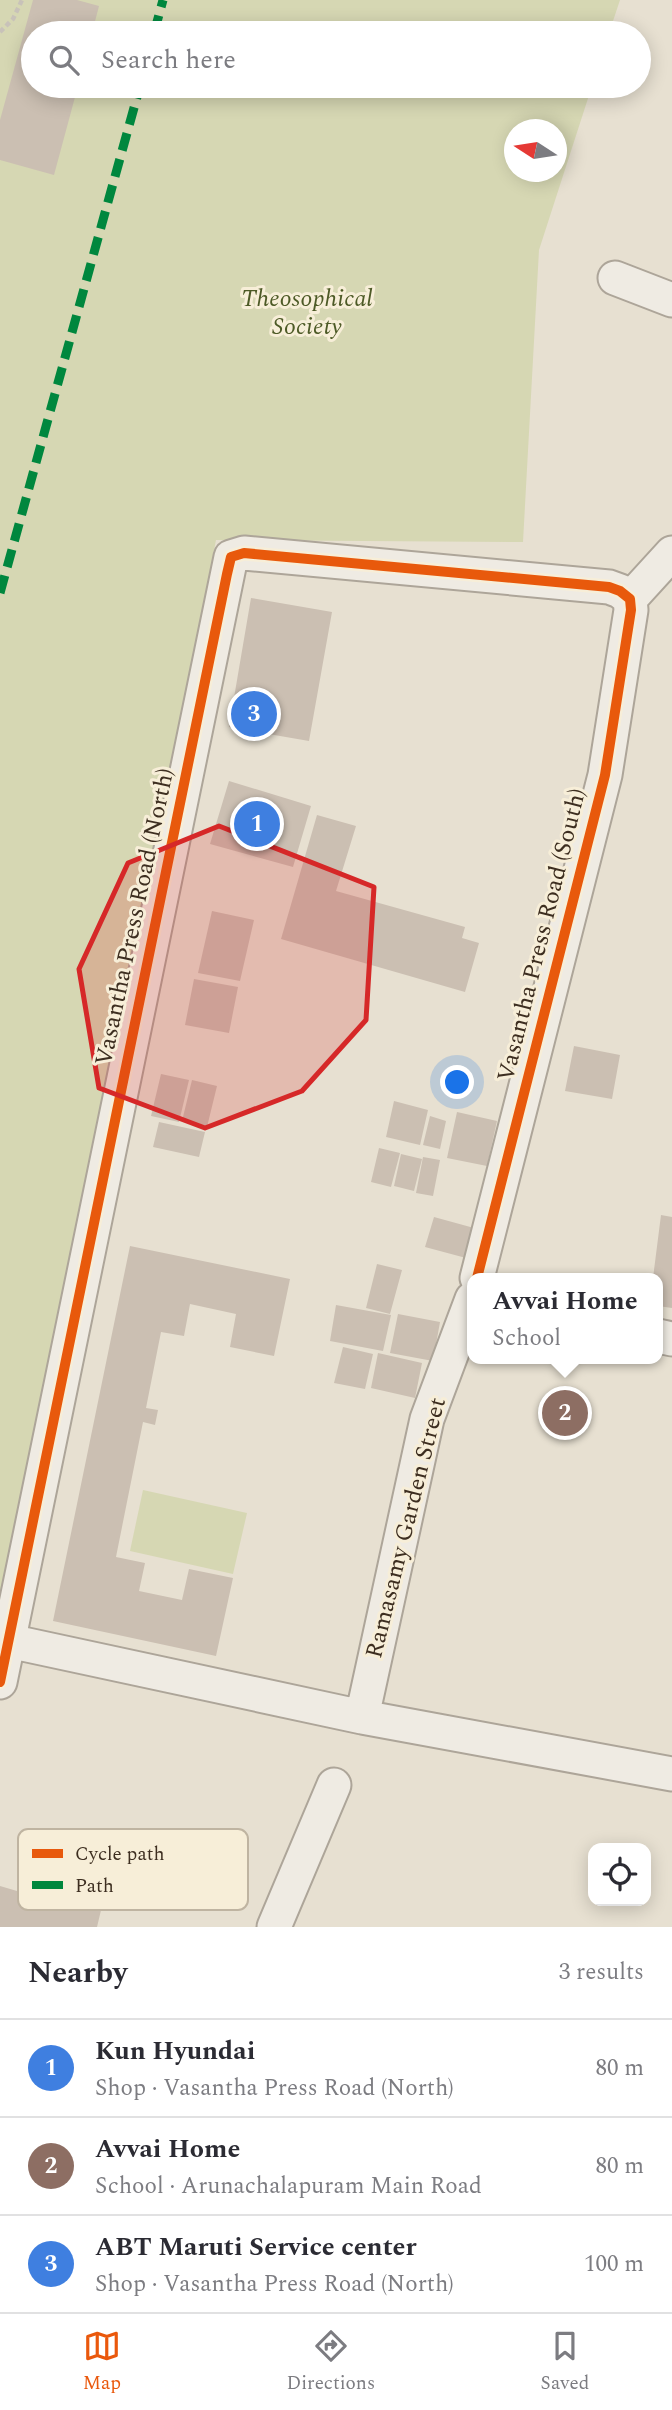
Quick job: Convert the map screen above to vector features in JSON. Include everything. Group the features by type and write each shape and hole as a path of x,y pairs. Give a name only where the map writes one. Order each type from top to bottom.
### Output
{"street":[{"path":"615,278 672,300"},
{"name":"Vasantha Press Road (North)","path":"0,1682 231,557 244,553 608,587 620,591 630,599"},
{"path":"630,599 672,553"},
{"name":"Vasantha Press Road (South)","path":"478,1273 605,775 631,610 630,599"},
{"name":"Ramasamy Garden Street","path":"362,1717 427,1419 467,1314"},
{"path":"9,1641 362,1717 672,1774"},
{"path":"274,1927 334,1785"}],"path":[{"path":"0,32 13,19 22,0"}],"highlighted area":[{"path":"219,826 374,887 366,1020 302,1091 205,1128 99,1088 79,969 128,863"}],"green space":[{"name":"Theosophical Society","path":"0,0 620,0 613,21 21,21 21,98 588,98 567,163 567,119 504,119 504,182 561,182 539,250 523,542 216,540 0,1653"},
{"path":"143,1490 247,1513 233,1574 130,1551"}],"building":[{"path":"33,0 77,0 99,6 95,21 27,21"},
{"path":"21,44 21,98 75,98 54,175 0,160 0,120"},
{"path":"251,598 332,612 309,741 229,727"},
{"path":"229,781 311,806 293,867 210,844"},
{"path":"317,815 356,826 336,891 465,927 462,938 479,943 465,992 281,939"},
{"path":"212,911 254,920 240,981 198,973"},
{"path":"194,979 238,987 229,1033 185,1025"},
{"path":"574,1046 620,1055 612,1099 565,1091"},
{"path":"161,1074 189,1080 179,1122 151,1116"},
{"path":"192,1080 217,1086 207,1127 182,1121"},
{"path":"394,1101 428,1110 420,1145 386,1137"},
{"path":"457,1112 497,1121 487,1166 447,1158"},
{"path":"430,1116 446,1121 440,1149 423,1145"},
{"path":"159,1122 205,1132 199,1157 153,1147"},
{"path":"379,1148 400,1153 391,1187 371,1182"},
{"path":"401,1154 422,1159 414,1191 394,1186"},
{"path":"423,1157 440,1160 433,1196 416,1193"},
{"path":"661,1215 672,1217 672,1308 663,1307 663,1273 654,1273"},
{"path":"434,1217 474,1228 466,1258 425,1247"},
{"path":"130,1246 290,1279 274,1356 230,1347 236,1314 190,1304 184,1336 161,1332 146,1408 158,1410 155,1425 143,1422 116,1557 145,1563 139,1591 182,1600 189,1569 233,1578 216,1656 53,1621"},
{"path":"377,1264 402,1270 390,1314 366,1308"},
{"path":"336,1305 391,1315 383,1351 330,1341"},
{"path":"398,1314 440,1322 433,1361 390,1353"},
{"path":"343,1347 373,1354 365,1389 334,1383"},
{"path":"378,1353 422,1363 415,1398 371,1388"},
{"path":"0,1886 18,1891 18,1910 101,1910 97,1927 0,1927"}],"marked path":[{"path":"157,21 163,0"},
{"path":"0,593 137,98"}],"cycle path":[{"path":"0,1682 231,557 244,553 609,587 630,599 631,610 605,775 478,1273"}],"place":[{"name":"ABT Maruti Service center","path":"254,714"},
{"name":"Kun Hyundai","path":"257,824"},
{"name":"Avvai Home","path":"565,1413"}]}
